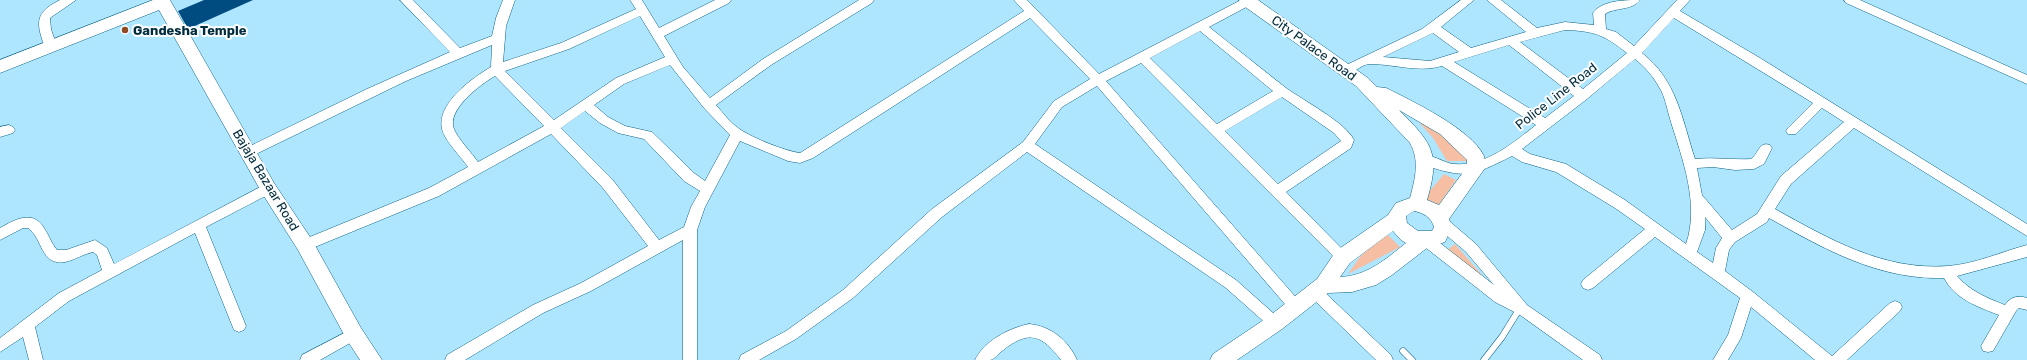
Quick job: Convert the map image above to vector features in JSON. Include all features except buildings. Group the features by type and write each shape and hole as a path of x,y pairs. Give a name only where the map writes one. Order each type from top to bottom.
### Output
{"street":[{"path":"51,47 43,26 43,19 52,8 70,0"},
{"path":"406,0 458,53"},
{"path":"509,0 500,23 496,39 497,70 607,183 657,248"},
{"path":"657,34 725,0"},
{"path":"708,105 767,62 868,0"},
{"path":"1020,0 1100,81 1295,306"},
{"path":"1346,70 1366,59 1412,40 1448,17 1468,0"},
{"path":"1492,0 1535,33"},
{"path":"1600,30 1599,13 1602,9 1629,4 1634,0"},
{"name":"Police Line Road","path":"1426,160 1453,169 1476,168 1512,150 1544,124 1583,96 1634,53 1684,0"},
{"path":"1850,0 2027,80"},
{"path":"0,67 164,1"},
{"name":"Bajaja Bazaar Road","path":"164,1 268,188 305,245 354,334 372,360"},
{"path":"746,360 790,335 840,301 937,213 1028,145 1058,104 1085,87 1100,81 1248,1"},
{"name":"City Palace Road","path":"1248,1 1362,82 1430,119 1463,144 1476,158 1476,168"},
{"path":"476,168 448,130 446,122 448,113 467,91 497,70 553,51 639,5 672,60 725,124 738,134 788,156 800,158 808,155 1032,11"},
{"path":"1672,12 1756,61 2027,231"},
{"path":"1366,59 1430,65 1535,33 1574,26 1600,30 1612,35 1656,70 1662,80 1690,164 1696,196 1699,223 1690,254"},
{"path":"1202,27 1282,91 1338,130 1348,140 1347,145 1277,192"},
{"path":"1433,27 1469,53"},
{"path":"248,152 330,112 458,53 496,39"},
{"path":"1511,41 1583,96"},
{"path":"1143,58 1343,257"},
{"path":"305,245 434,192 553,127 620,81 672,60"},
{"path":"1443,61 1544,124"},
{"name":"City Palace Road","path":"1362,82 1416,138 1423,148 1426,160 1425,174 1417,204"},
{"path":"1215,131 1282,91"},
{"path":"1792,131 1821,102"},
{"path":"585,104 604,120 614,126 622,130 648,136 689,177 708,189"},
{"path":"1717,274 1723,248 1730,238 1756,223 1767,211 1775,194 1786,180 1853,122"},
{"path":"690,360 690,230 692,220 738,134"},
{"path":"1028,145 1231,284 1274,323"},
{"path":"1690,164 1713,162 1754,164 1759,160 1766,148"},
{"path":"1512,150 1527,158 1545,162 1561,168 1602,192 1748,296 1826,360"},
{"path":"1320,288 1343,286 1362,282 1379,273 1425,240 1438,237 1442,232 1442,221 1476,168"},
{"path":"0,346 28,327 64,298 268,188"},
{"path":"1696,196 1730,238"},
{"path":"1522,310 1471,248 1442,221 1434,210 1417,204 1406,205 1401,208 1397,213 1396,219 1402,231 1409,236 1425,240 1500,298 1522,310 1595,360"},
{"path":"1767,211 1842,250 1879,265 1923,273 1948,272 1983,265 2027,250"},
{"path":"1220,360 1274,323 1320,288 1343,257 1396,219"},
{"path":"0,234 25,222 32,224 38,228 48,250 55,256 67,256 87,247 95,246 102,252 110,272"},
{"path":"199,226 239,326"},
{"path":"1588,284 1655,229"},
{"path":"452,360 538,309 586,287 690,230"},
{"path":"1948,272 1951,281 1968,294 2007,312"},
{"path":"1320,288 1386,360"},
{"path":"1720,360 1734,338 1748,296"},
{"path":"1988,346 2007,312 2015,303 2021,302 2027,304"},
{"path":"1837,360 1895,307"},
{"path":"28,327 36,360"},
{"path":"982,360 1011,335 1030,331 1047,335 1070,360"},
{"path":"307,360 354,334"}],"lane":[{"path":"1484,360 1522,310"},
{"path":"1403,351 1412,360"}],"shaded area":[{"path":"1418,121 1454,143 1465,155 1467,161 1447,161 1433,138"},
{"path":"1444,174 1456,180 1438,206 1424,198"},
{"path":"1385,232 1400,247 1348,274 1359,258"},
{"path":"1455,244 1488,282 1445,252"}],"place":[{"name":"Gandesha Temple","path":"125,30"}]}
